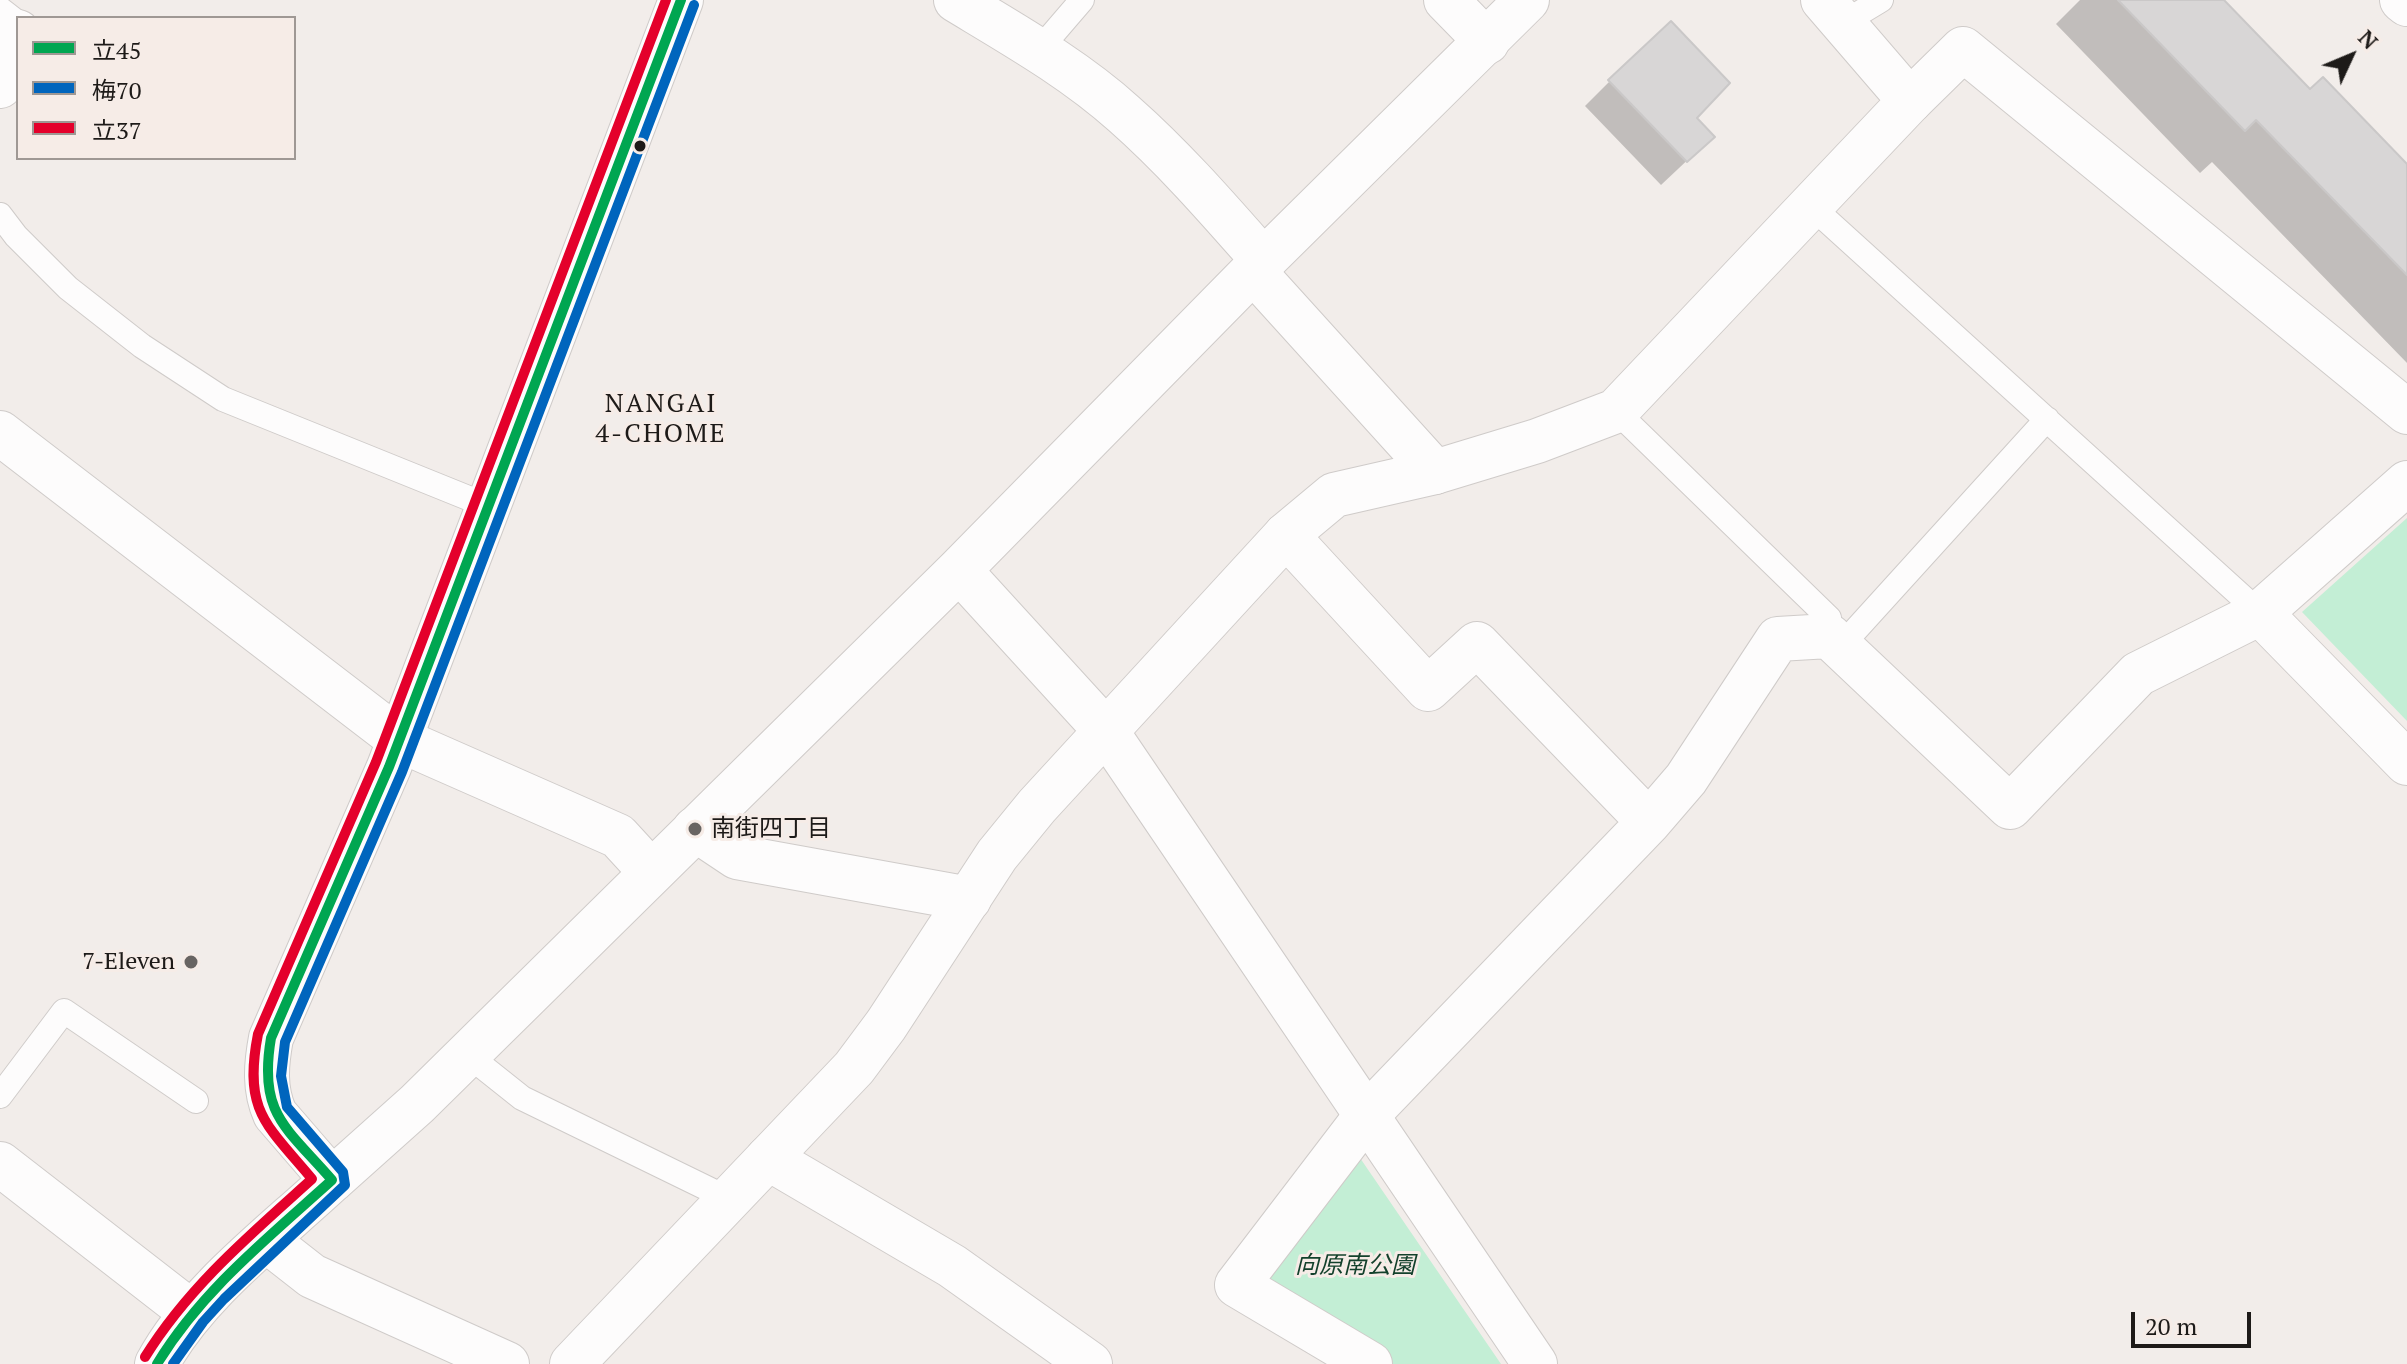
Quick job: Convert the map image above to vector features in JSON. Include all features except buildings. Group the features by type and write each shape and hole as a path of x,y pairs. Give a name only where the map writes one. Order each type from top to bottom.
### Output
{"street":[{"path":"332,1180 275,1114 268,1091 266,1063 271,1038 400,740 681,0"},
{"path":"956,0 1039,50 1122,112 1189,175 1259,266 1435,472"},
{"path":"1446,0 1487,42"},
{"path":"157,1364 172,1338 211,1291 468,1055 959,570 1527,0"},
{"path":"2402,0 2407,4"},
{"path":"1833,12 1910,101"},
{"path":"0,86 16,38"},
{"path":"572,1364 870,1047 997,855 1037,806 1286,535 1334,495 1435,472 1537,441 1616,411 1963,49 2407,412"},
{"path":"0,433 400,740 618,836 651,872"},
{"path":"1370,1364 1237,1285 1366,1116 1649,822 1686,779 1778,639 1835,641 2010,807 2138,674 2260,613 2407,483"},
{"path":"1286,535 1428,689 1477,644 1649,822"},
{"path":"959,570 1106,731 1535,1364"},
{"path":"2260,613 2407,763"},
{"path":"695,829 737,857 969,899"},
{"path":"768,1158 952,1266 1090,1364"},
{"path":"0,1164 192,1313"},
{"path":"266,1240 312,1276 507,1364"}],"lane":[{"path":"1039,50 1082,0"},
{"path":"1833,12 1881,0"},
{"path":"0,9 16,21"},
{"path":"1811,206 2260,613"},
{"path":"0,215 16,236 68,288 142,346 223,399 488,506"},
{"path":"1616,411 1829,618 1835,641"},
{"path":"1835,641 2047,419"},
{"path":"0,1096 64,1011 196,1101"},
{"path":"468,1055 522,1098 729,1199"}],"green space":[{"path":"2407,518 2407,721 2302,612"},
{"name":"向原南公園","path":"1358,1155 1501,1364 1390,1364 1257,1284"}],"transit line":[{"name":"立37","path":"145,1357 201,1284 312,1179 271,1129 256,1099 254,1060 258,1034 376,762 666,0"},
{"name":"立45","path":"157,1364 194,1312 216,1288 332,1180 289,1132 272,1102 268,1064 271,1038 389,767 681,0"},
{"name":"梅70","path":"173,1364 224,1299 345,1185 343,1172 287,1107 281,1076 285,1042 402,772 694,5"}],"place":[{"name":"南街四丁目","path":"695,829"},
{"name":"7-Eleven","path":"191,962"}],"district":[{"name":"NANGAI 4-CHOME","path":"661,420"}]}
